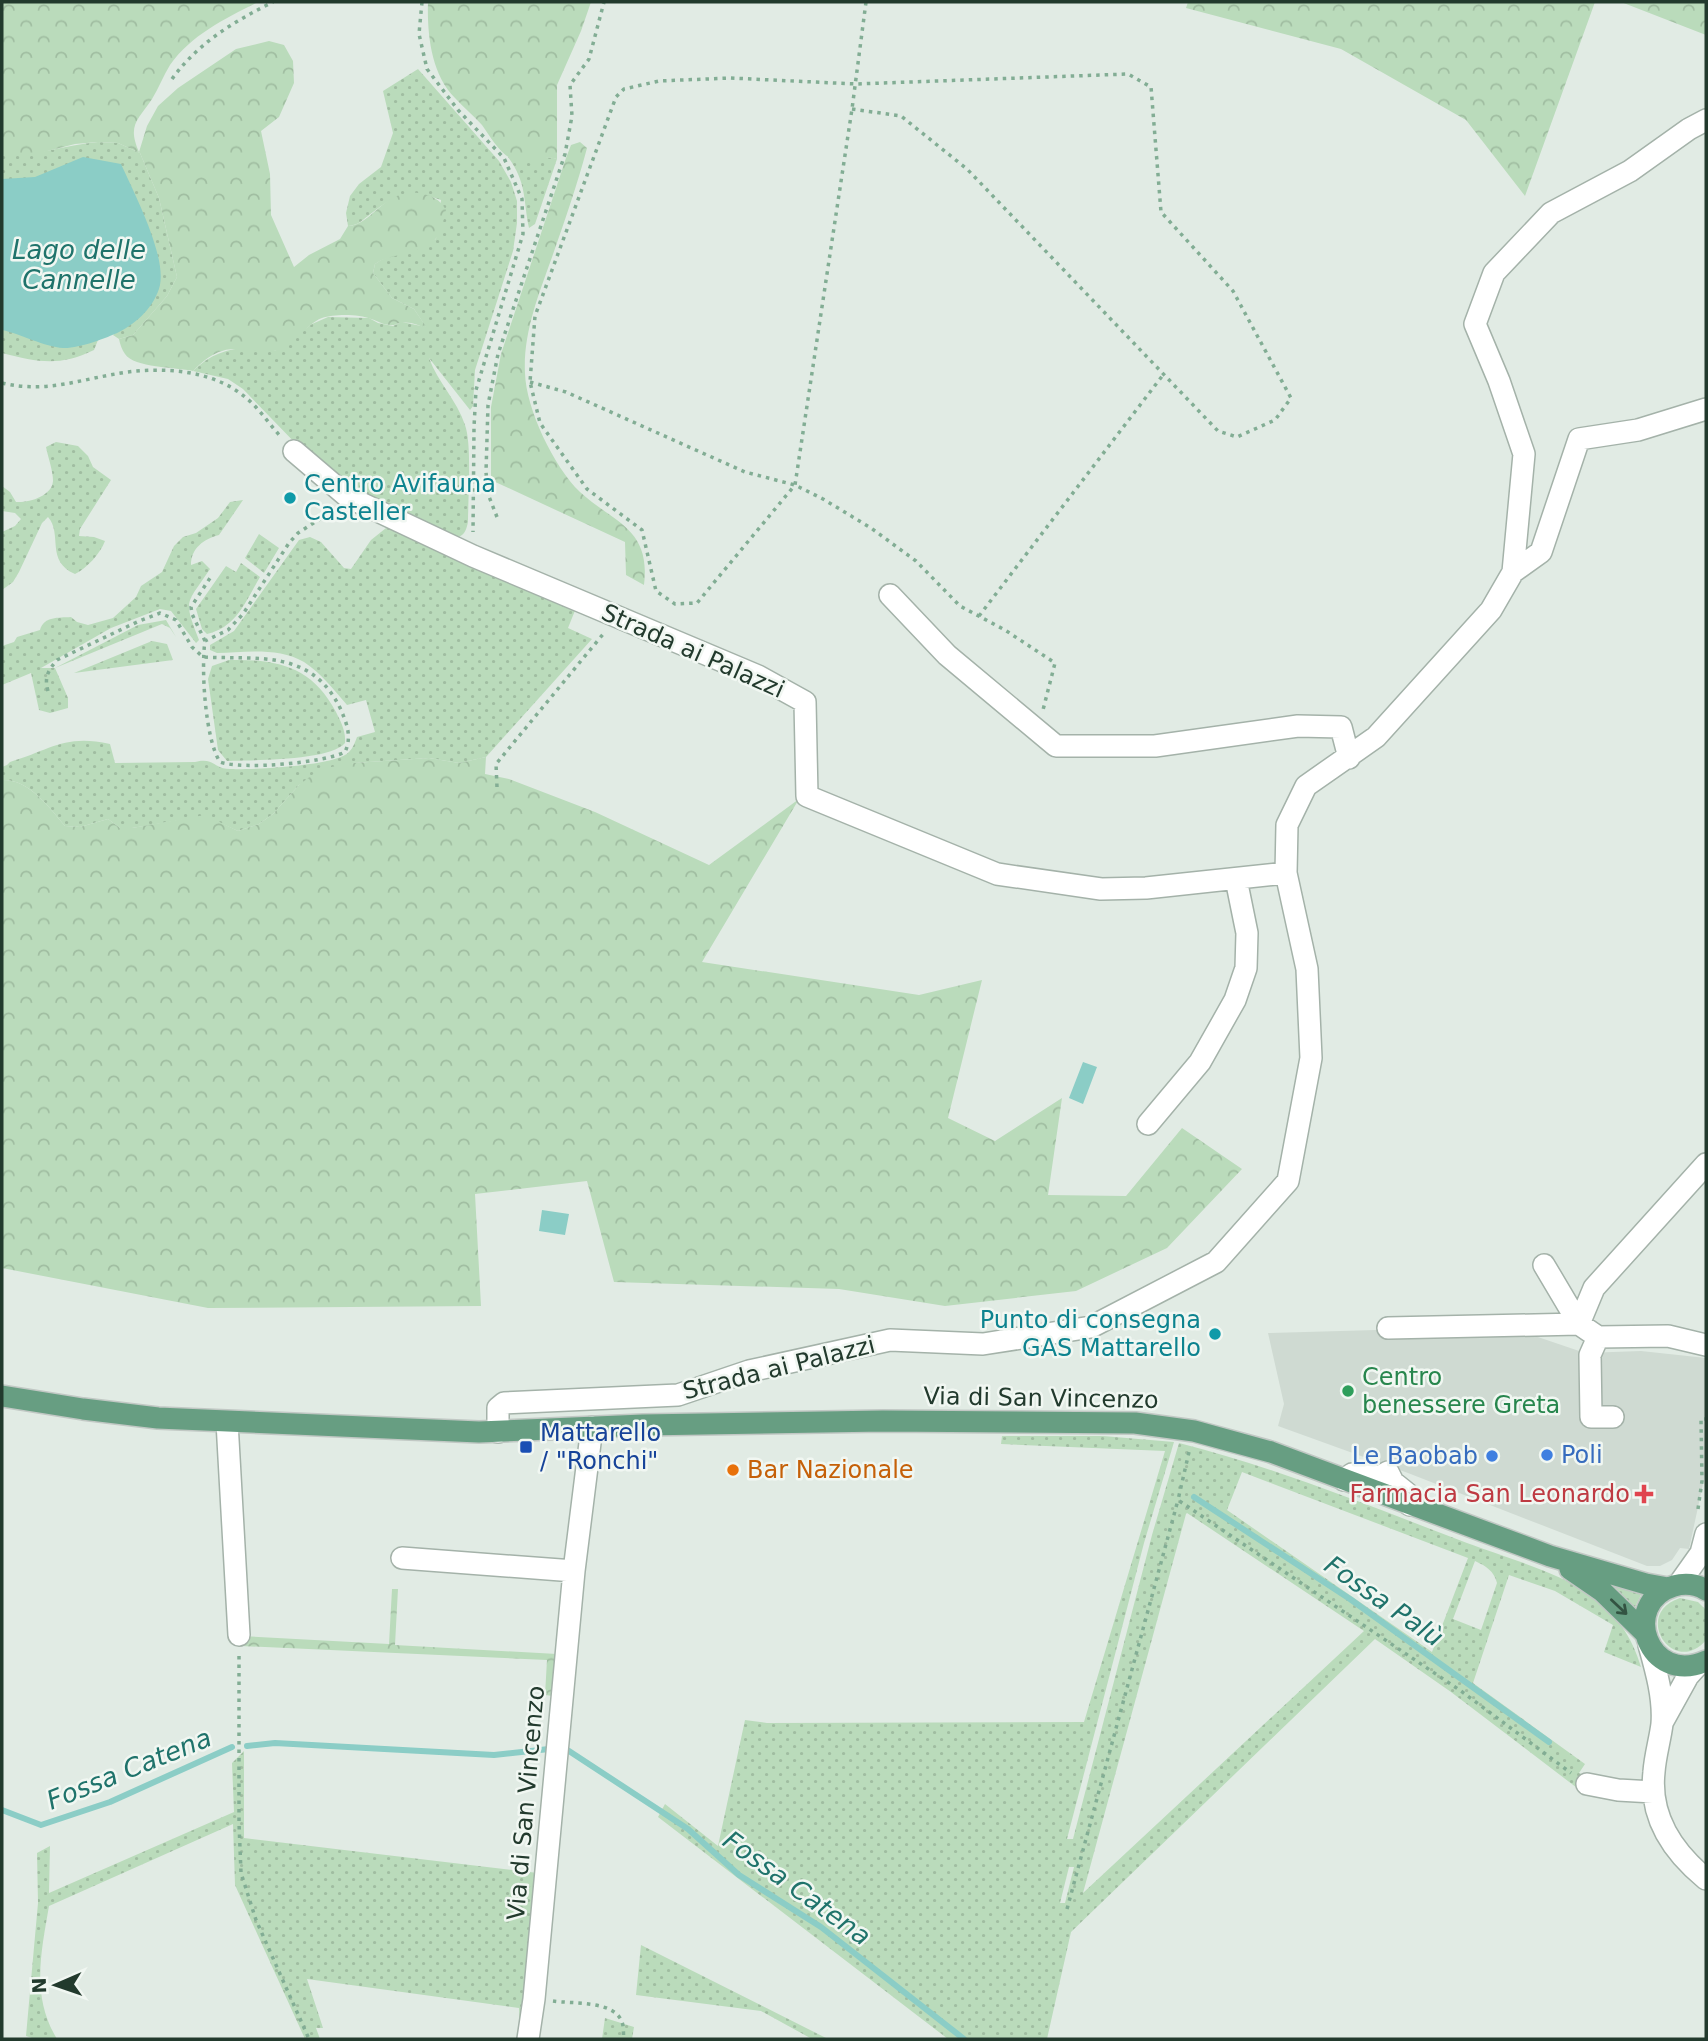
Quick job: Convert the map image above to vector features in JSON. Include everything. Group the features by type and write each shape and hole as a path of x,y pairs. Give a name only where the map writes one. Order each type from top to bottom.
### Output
{"main road":[{"name":"Via di San Vincenzo","path":"2,1396 158,1418 498,1432 592,1427 876,1421 1135,1423 1195,1431 1271,1452 1550,1556 1646,1584 1690,1584 1706,1590"},
{"name":"Via di San Vincenzo","path":"1550,1556 1602,1591 1647,1639 1657,1656 1669,1664 1683,1667 1702,1664"},
{"path":"1647,1639 1645,1619 1649,1606 1656,1596 1673,1586"}],"street":[{"name":"Strada ai Palazzi","path":"1513,572 1524,454 1499,381 1475,324 1494,273 1551,213 1630,171 1706,120"},
{"name":"Strada ai Palazzi","path":"498,1432 500,1404 549,1399 678,1395 749,1370 890,1340 983,1344 1091,1327 1216,1262 1287,1181 1311,1058 1307,969 1286,873 1287,825 1306,786 1376,737 1491,610 1513,572 1541,552 1579,439 1638,430 1706,410"},
{"name":"Strada ai Palazzi","path":"294,451 351,498 473,556 758,676 805,702 807,796 997,874 1101,889 1146,888 1286,873"},
{"path":"890,595 947,655 1056,746 1155,747 1298,726 1341,727 1349,758"},
{"path":"1148,1124 1200,1062 1235,1000 1246,968 1247,933 1236,879"},
{"path":"1579,1324 1594,1288 1706,1164"},
{"path":"1544,1265 1594,1346 1591,1418 1613,1417"},
{"path":"1388,1328 1579,1324"},
{"path":"1594,1346 1668,1336 1706,1345"},
{"path":"534,1402 534,1431"},
{"path":"227,1422 239,1635"},
{"name":"Via di San Vincenzo","path":"528,2039 574,1571 592,1427"},
{"path":"1673,1586 1705,1553"},
{"path":"402,1558 574,1571"},
{"path":"1647,1639 1657,1673 1662,1723 1653,1774 1653,1792 1662,1828 1672,1844 1706,1879"},
{"path":"1662,1723 1688,1676 1702,1664"},
{"path":"1587,1784 1618,1790 1653,1792"}],"path":[{"path":"172,79 186,60 205,42 225,27 273,2"},
{"path":"422,2 419,34 426,69 458,110 504,158 522,199 523,234 476,390 473,556"},
{"path":"497,517 488,494 486,472 488,405 498,354 565,153 572,117 570,85 589,59 604,2"},
{"path":"852,109 901,116 967,169 1218,431 1237,438 1276,419 1291,398 1233,291 1161,212 1152,87 1128,74 856,84 730,78 659,81 624,89 616,97 534,316 530,382 540,423 587,489 642,530 656,591 675,604 697,603 795,485 852,109 856,84 866,2"},
{"path":"2,383 46,388 130,372 162,371 197,375 220,381 246,397 294,451"},
{"path":"979,617 1163,374"},
{"path":"530,382 566,392 745,472 795,485 871,528 916,561 960,606 1005,630 1055,663 1038,729"},
{"path":"205,641 228,630 243,614 289,543 298,534 351,498"},
{"path":"48,691 45,680 48,670 57,660 160,613 176,620 192,647 203,657 265,658 303,668 323,684 336,700 349,735 345,752 328,759 278,764 220,762 216,756 210,725 203,657 205,641 191,607 212,575"},
{"path":"497,787 496,764 586,658 616,617"},
{"path":"928,1391 937,1399"},
{"path":"1698,1509 1702,1481 1701,1419 1706,1419"},
{"path":"1067,1909 1195,1431"},
{"path":"1178,1500 1461,1691 1587,1784"},
{"path":"239,1635 241,1873 256,1920 309,2039"},
{"path":"534,1999 604,2007 615,2012 622,2022 624,2039"}],"shaded area":[{"path":"1376,1330 1385,1336 1532,1335 1585,1353 1641,1351 1706,1358 1706,1470 1689,1549 1680,1548 1672,1560 1660,1566 1647,1566 1408,1473 1278,1426 1284,1404 1268,1333"}],"green space":[{"path":"2,2 258,2 222,21 178,54 136,123 134,135 139,152 147,126 158,106 178,88 236,49 269,41 284,45 293,61 294,83 279,117 261,131 270,174 271,215 294,267 309,255 340,239 348,226 364,220 395,197 418,193 431,196 446,210 437,237 425,247 382,260 375,264 373,273 392,298 414,309 427,328 408,323 388,325 360,316 333,316 316,321 280,350 230,349 213,355 193,371 130,359 123,351 119,339 133,335 167,296 177,277 159,198 140,153 118,143 75,144 28,156 2,156"},
{"path":"428,2 591,2 557,85 557,159 522,161 510,158 458,102 441,77 432,53"},
{"path":"1188,2 1595,2 1525,196 1466,120 1341,49 1186,8"},
{"path":"1621,2 1706,2 1706,35"},
{"path":"418,69 499,161 511,182 517,201 513,251 475,370 473,406 470,410 429,358 457,408 467,434 468,522 464,533 454,538 347,487 300,448 243,389 228,379 193,371 211,357 231,350 252,348 275,351 312,324 328,317 369,318 393,326 402,322 426,327 414,309 392,298 373,273 375,264 382,260 436,239 441,200 420,194 402,196 386,203 359,223 348,226 346,213 350,196 359,184 381,167 393,133 383,91"},
{"name":"Lago delle Cannelle","path":"98,142 118,143 140,153 159,198 177,277 167,296 133,335 119,339 113,335 117,330 2,187 2,156"},
{"path":"580,142 587,148 529,330 525,358 527,387 543,437 570,481 636,539 645,566 644,585 626,575 625,542 491,480 491,407 501,354 566,158 571,145"},
{"path":"508,157 557,159 535,224 529,228 521,183"},
{"path":"2,321 98,340 94,350 70,359 27,359 2,353"},
{"path":"56,442 78,446 88,456 93,467 111,480 80,529 79,536 105,541 93,560 75,574 60,562 54,531 48,517 42,523 13,582 2,590 2,532 15,526 21,519 15,513 2,511 2,486 16,502 33,500 49,491 53,481 46,447"},
{"path":"243,500 219,535 208,539 193,554 191,565 202,561 210,569 190,603 189,609 199,640 196,643 171,611 160,609 111,628 41,668 55,668 68,698 68,708 50,713 39,710 31,673 2,685 2,646 14,642 17,637 40,630 45,622 52,619 71,617 88,625 113,618 136,597 141,586 162,572 174,546 183,537 196,533 218,518 230,502"},
{"path":"386,528 399,529 576,608 568,628 592,639 486,757 459,763 429,758 354,763 299,785 273,814 259,824 238,831 205,816 132,828 120,828 108,819 80,827 65,826 45,802 29,789 12,781 2,780 2,767 10,762 58,745 81,741 110,744 115,763 207,761 230,769 312,764 341,757 349,752 357,737 375,732 366,700 347,705 316,671 294,657 273,652 217,653 210,650 210,645 234,631 299,540 310,537 321,542 344,568 351,569 371,540"},
{"path":"259,534 279,548 264,573 245,558"},
{"path":"241,563 260,577 233,620 207,634 202,629 196,609 226,566 236,572"},
{"path":"166,620 176,637 170,628 162,624 55,668 138,625"},
{"path":"152,641 167,644 173,660 74,673"},
{"path":"229,660 278,664 304,675 316,684 336,712 344,731 345,743 337,749 308,756 227,761 218,750 208,679 212,666"},
{"path":"486,757 485,774 509,779 595,812 709,865 799,799 702,962 919,995 982,980 948,1118 995,1141 1062,1098 1048,1195 1126,1196 1182,1128 1242,1169 1167,1248 1076,1291 945,1306 839,1289 614,1282 587,1181 475,1194 481,1306 208,1308 2,1268 2,780 21,784 29,789 45,802 65,826 80,827 108,819 120,828 132,828 205,815 238,831 259,824 273,814 299,785 320,769 354,763 429,758 459,763"},
{"path":"1002,1436 1103,1436 1174,1442 1144,1543 1067,1839 1073,1839 1152,1535 1179,1443 1289,1476 1360,1502 1563,1579 1599,1601 1622,1626 1641,1667 1604,1652 1613,1625 1555,1591 1509,1575 1473,1683 1585,1764 1579,1773 1589,1777 1585,1794 1451,1692 1375,1639 1071,1932 1047,2039 948,2039 658,1817 665,1804 718,1846 745,1720 767,1723 1084,1722 1165,1451 1001,1444","holes":["1242,1472 1468,1558 1432,1652 1227,1510","1186,1514 1364,1631 1083,1893","1475,1561 1489,1569 1497,1583 1481,1630 1453,1619","1069,1867 1074,1867 1065,1903 1060,1903"]},
{"path":"1596,1576 1643,1591 1633,1611"},
{"path":"392,1589 398,1589 395,1645 557,1654 553,1696 545,1695 547,1660 241,1646 242,1636 389,1644"},
{"path":"1680,1598 1698,1602 1706,1610 1706,1640 1694,1650 1682,1652 1671,1648 1658,1628 1659,1617 1666,1606"},
{"path":"244,1751 244,1838 538,1873 520,2039 519,2008 307,1979 323,2028 316,2028 320,2039 305,2039 235,1885 233,1824 49,1906 40,1974 44,2007 57,2039 35,2039 26,2036 38,1903 37,1853 50,1846 49,1893 234,1812 232,1763"},
{"path":"641,1945 828,2039 812,2039 761,2011 636,1995"},
{"path":"605,2018 634,2027 632,2039 602,2039"}],"water":[{"name":"Lago delle Cannelle","path":"83,157 121,164 154,241 161,272 160,285 150,307 126,328 92,343 63,348 2,330 2,179 35,177"},
{"path":"1083,1062 1097,1067 1083,1104 1069,1098"},
{"path":"542,1210 569,1214 565,1235 539,1231"}],"waterway":[{"name":"Fossa Palù","path":"1194,1497 1350,1599 1549,1742"},
{"name":"Fossa Catena","path":"247,1746 275,1743 494,1755 549,1749"},
{"name":"Fossa Catena","path":"2,1810 41,1825 110,1802 232,1747"},
{"name":"Fossa Catena","path":"569,1751 688,1829 739,1875 821,1927 964,2039"}],"place":[{"name":"Centro Avifauna Casteller","path":"290,498"},
{"name":"Punto di consegna GAS Mattarello","path":"1215,1334"},
{"name":"Centro benessere Greta","path":"1348,1391"},
{"name":"Mattarello / \"Ronchi\"","path":"526,1447"},
{"name":"Poli","path":"1547,1455"},
{"name":"Le Baobab","path":"1492,1456"},
{"name":"Bar Nazionale","path":"733,1470"},
{"name":"Farmacia San Leonardo","path":"1644,1494"}]}
